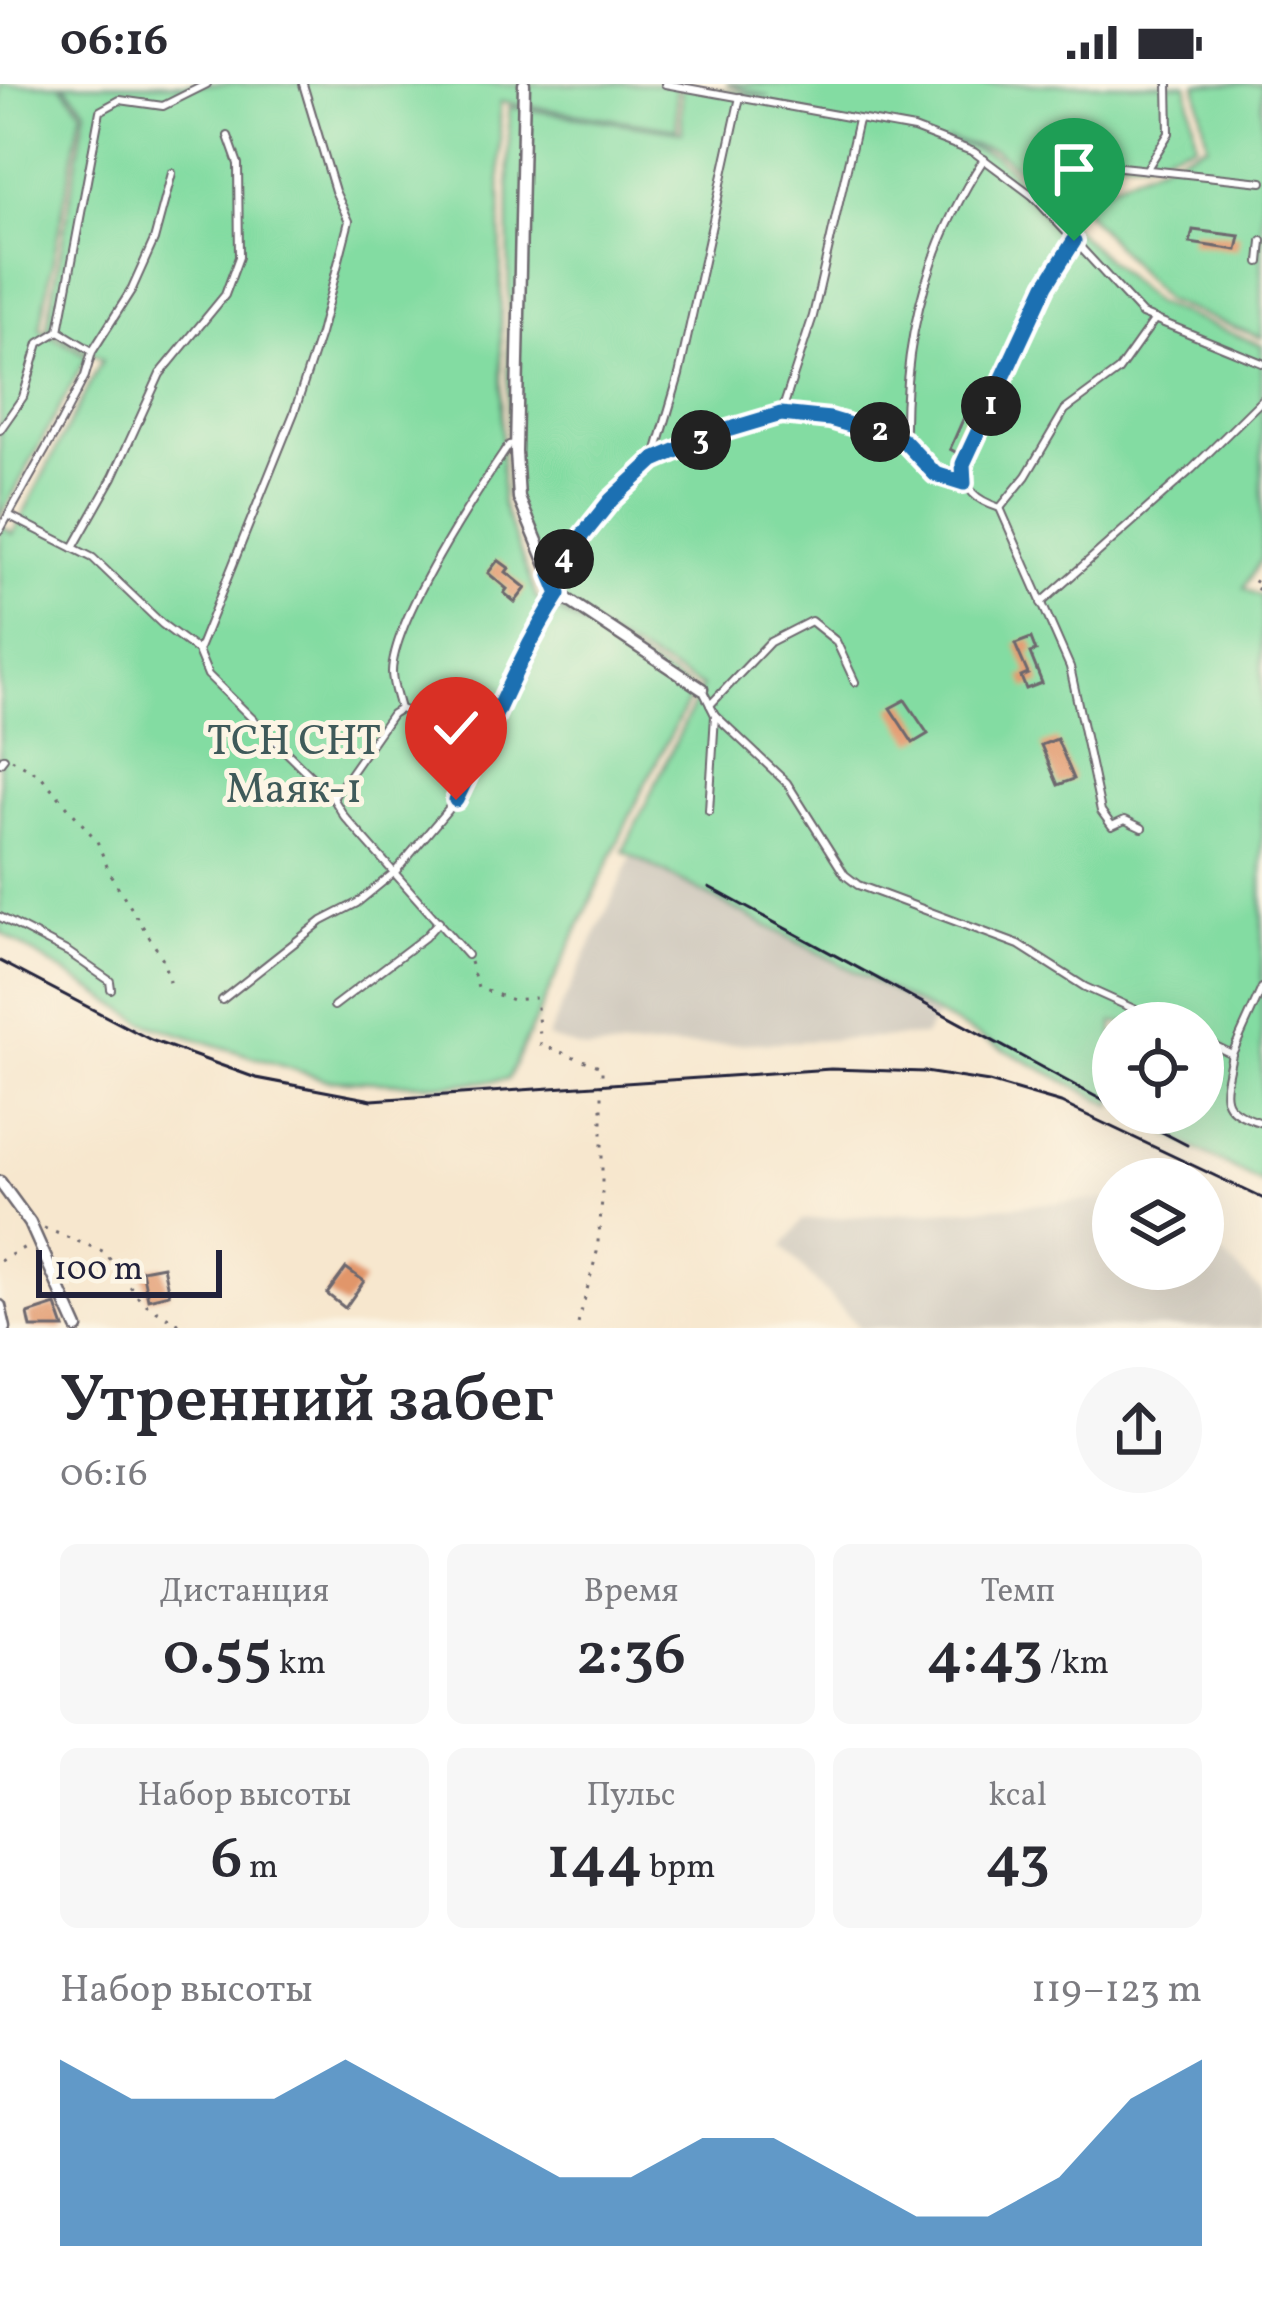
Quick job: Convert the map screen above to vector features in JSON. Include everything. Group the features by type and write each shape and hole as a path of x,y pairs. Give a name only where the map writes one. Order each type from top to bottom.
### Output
{"street":[{"path":"524,84 516,444 519,498 559,594 701,688"},
{"path":"0,1182 30,1223 77,1328"},
{"path":"0,1306 5,1328"}],"lane":[{"path":"0,430 22,397 39,343 59,331 100,111 120,100 163,106 207,84"},
{"path":"198,651 293,412 320,334 349,220 335,191 303,84"},
{"path":"665,84 914,129 983,159 1033,196 1142,314 1262,363"},
{"path":"1148,167 1168,133 1168,84"},
{"path":"654,460 679,375 740,97"},
{"path":"781,414 814,316 858,120"},
{"path":"73,548 113,477 160,374 225,295 239,257 238,164 228,136"},
{"path":"904,441 910,333 936,247 958,197 983,159"},
{"path":"1033,196 1070,183 1094,164 1262,182"},
{"path":"0,530 85,376 92,352 131,289 154,240 172,173"},
{"path":"964,483 963,464 1046,285 1074,241"},
{"path":"1260,262 1262,241"},
{"path":"1000,508 1026,476 1065,410 1118,371 1156,320"},
{"path":"59,331 92,352"},
{"path":"1041,603 1262,400"},
{"path":"551,575 611,500 654,460 717,433 781,414 830,419 904,441 935,474 964,483 979,501 1000,508 1070,667 1100,811 1112,826 1125,820 1142,829"},
{"path":"400,709 392,668 407,622 469,508 509,445 516,444"},
{"path":"10,516 93,559 198,651 208,674 333,798 467,955"},
{"path":"222,1000 322,921 357,903 394,872 456,800 532,635 559,594"},
{"path":"710,705 770,642 811,622 836,641 855,682"},
{"path":"701,688 716,715 787,783 844,875 858,885 1019,945 1118,1002"},
{"path":"333,798 400,709"},
{"path":"400,709 418,715 460,746 472,767"},
{"path":"710,811 716,715"},
{"path":"0,917 68,952 110,981 111,989"},
{"path":"334,1006 424,938 439,921"},
{"path":"1262,988 1232,1054 1224,1094 1227,1106 1240,1116 1262,1123"},
{"path":"1224,1050 1232,1054"}],"path":[{"path":"1262,570 1252,586 1262,591"},
{"path":"2,761 19,761 40,775 97,842 110,874 163,959 170,985"},
{"path":"467,955 478,988 513,1000 536,998 541,1046 602,1067 597,1252 577,1328"},
{"path":"0,1261 31,1243 30,1223 105,1252 141,1300 185,1328"}],"shaded area":[{"path":"683,748 949,997 924,1036 588,1050 547,1038"},
{"path":"1092,1200 1092,1290 1224,1290 1224,1256 1262,1292 1262,1328 860,1328 783,1247 802,1220"}],"green space":[{"path":"0,84 60,84 82,110 40,329 87,356 0,519"},
{"name":"ТСН СНТ Маяк-1","path":"64,84 676,84 677,129 500,102 502,503 537,599 694,690 643,788 508,1079 449,1085 327,1080 145,1023 0,932 0,525 13,534 102,360 47,328 86,109"},
{"path":"681,84 770,97 726,84 1187,84 1196,143 1145,160 1088,159 1040,188 995,150 946,139 994,155 1154,303 1262,345 1262,558 1244,588 1262,597 1262,1183 1224,1163 1224,1158 1213,1158 1167,1134 1224,1134 1224,1002 1092,1002 1092,1095 623,851 702,687 562,611 545,587 508,497 509,107 682,132"},
{"path":"1196,84 1262,84 1262,338 1165,301 1075,200 1207,144"}],"building":[{"path":"1193,230 1240,236 1237,250 1190,243"},
{"path":"969,406 979,412 959,454 950,449"},
{"path":"498,560 526,588 515,602 488,573"},
{"path":"1031,638 1036,651 1030,653 1042,683 1026,689 1021,677 1028,674 1015,644"},
{"path":"905,700 928,734 913,743 890,708"},
{"path":"1057,739 1074,779 1058,785 1041,745"},
{"path":"163,1266 169,1294 148,1299 142,1270"},
{"path":"346,1268 364,1281 345,1308 327,1294"},
{"path":"56,1305 64,1328 31,1328 28,1314"}],"railway":[{"path":"709,887 1092,1095"},
{"path":"0,961 151,1040 256,1078 372,1100 831,1069 925,1072 989,1082 1061,1103 1262,1198"},
{"path":"1166,1134 1187,1145"}],"route":[{"path":"456,800 532,635 559,594 551,575 611,500 654,460 717,433 781,414 870,428 904,441 935,474 964,483 963,464 1046,285 1074,241"}]}
